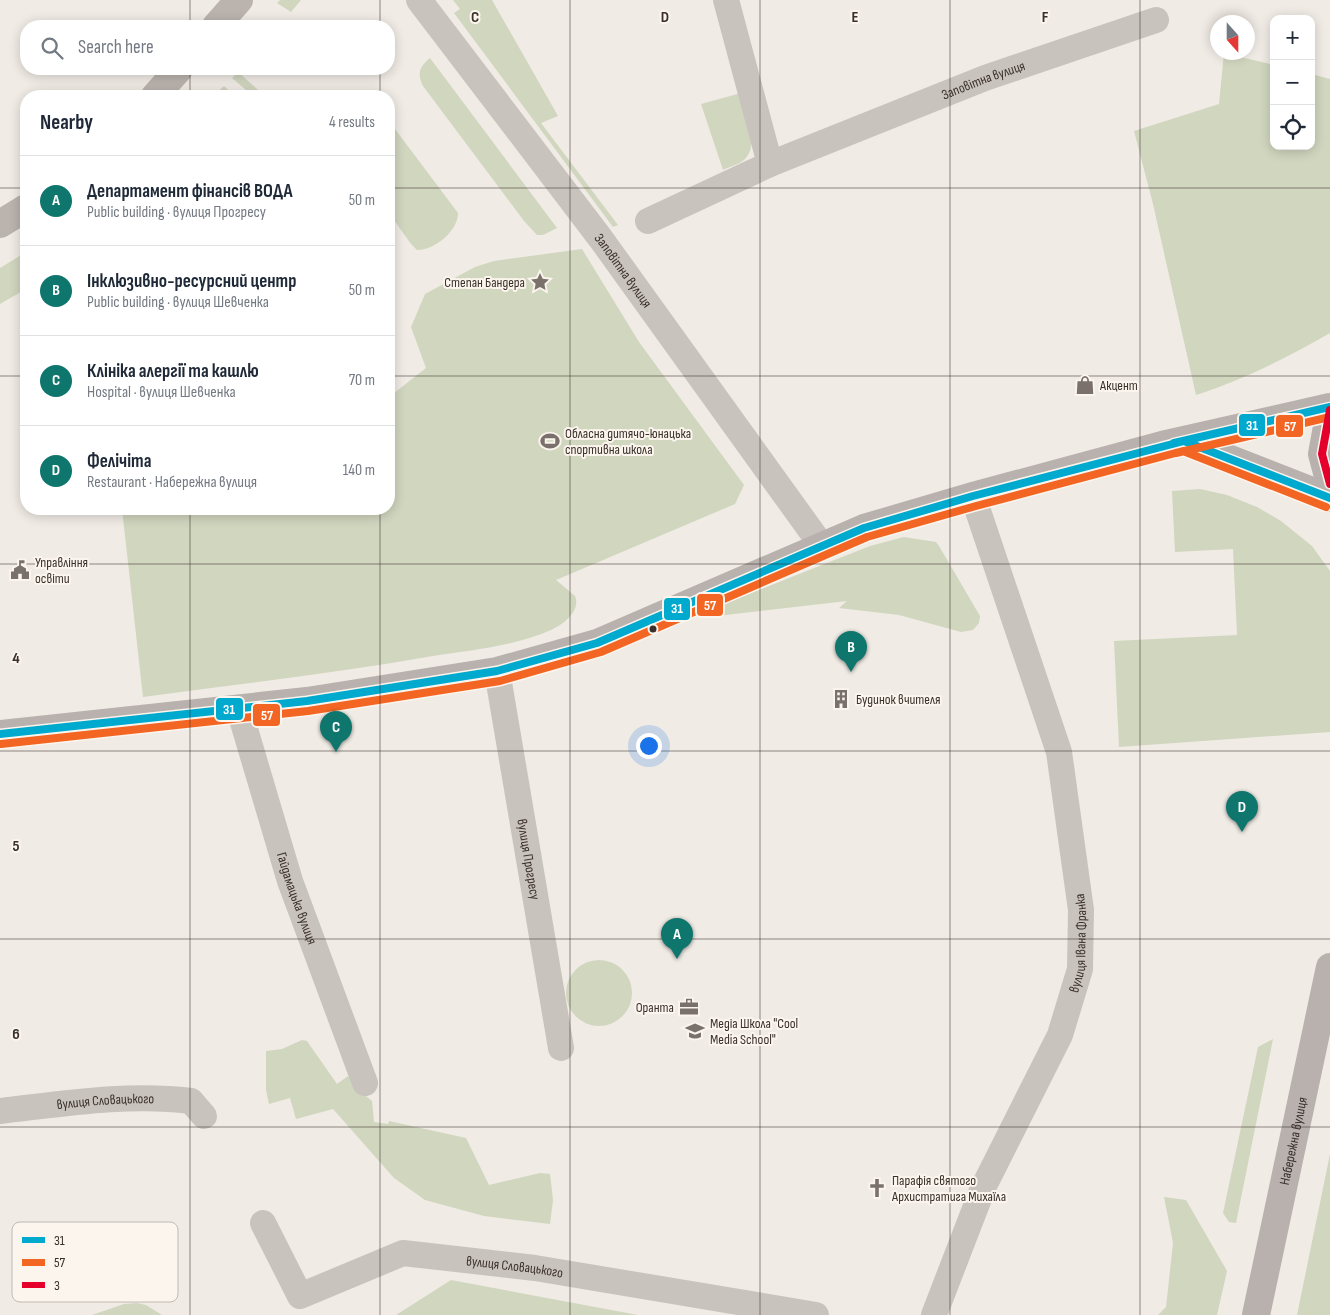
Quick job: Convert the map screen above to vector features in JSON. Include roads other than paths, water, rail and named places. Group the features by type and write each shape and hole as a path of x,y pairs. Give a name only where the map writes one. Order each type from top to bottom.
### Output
{"main road":[{"path":"221,20 239,0"},
{"path":"160,90 174,75"},
{"path":"0,224 20,212"},
{"path":"0,734 307,701 497,671 597,643 864,528 973,496 1184,441 1330,409 1322,454 1330,484"},
{"path":"1184,441 1330,498"},
{"name":"Набережна вулиця","path":"1256,1315 1330,967"}],"street":[{"name":"Заповітна вулиця","path":"419,0 601,239 822,546"},
{"path":"726,0 770,164"},
{"name":"Заповітна вулиця","path":"648,221 770,164 985,78 1156,20"},
{"name":"вулиця Івана Франка","path":"934,1315 983,1188 1060,1036 1080,969 1081,910 1058,752 973,496"},
{"name":"вулиця Прогресу","path":"497,671 561,1048"},
{"name":"Гайдамацька вулиця","path":"240,709 290,881 366,1083"},
{"name":"вулиця Словацького","path":"0,1111 81,1102 174,1099 191,1101 204,1116"},
{"name":"вулиця Словацького","path":"263,1224 300,1296 403,1253 535,1268 816,1315"}],"place":[{"name":"Степан Бандера","path":"540,282"},
{"name":"Акцент","path":"1085,385"},
{"name":"Обласна дитячо-юнацька спортивна школа","path":"550,441"},
{"name":"Управління освіти","path":"20,570"},
{"name":"Інклюзивно-ресурсний центр","path":"851,672"},
{"name":"Будинок вчителя","path":"841,699"},
{"name":"Клініка алергії та кашлю","path":"336,752"},
{"name":"Фелічіта","path":"1242,832"},
{"name":"Департамент фінансів ВОДА","path":"677,959"},
{"name":"Оранта","path":"689,1007"},
{"name":"Медіа Школа \"Cool Media School\"","path":"695,1031"},
{"name":"Парафія святого Архистратига Михаїла","path":"877,1188"}]}
